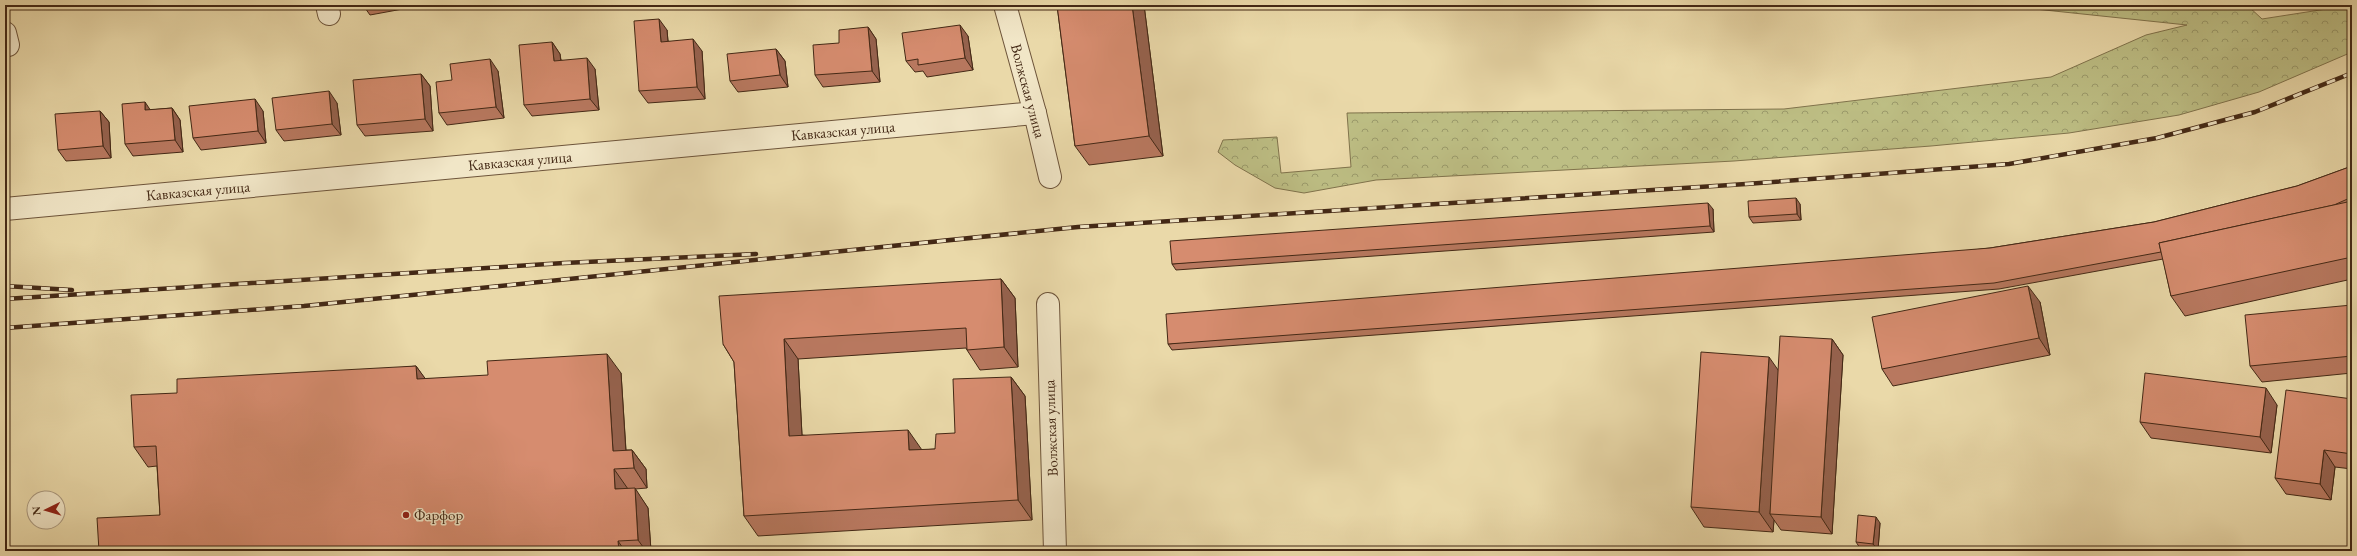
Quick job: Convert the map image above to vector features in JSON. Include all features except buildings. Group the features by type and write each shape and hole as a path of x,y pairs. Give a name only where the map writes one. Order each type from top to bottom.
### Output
{"street":[{"name":"Волжская улица","path":"1005,5 1035,113 1050,177"},
{"name":"Кавказская улица","path":"5,209 1035,113"},
{"name":"Волжская улица","path":"1048,304 1055,551"}],"green space":[{"path":"1997,5 2247,5 2262,19 2352,5 2352,52 2259,92 2179,115 2069,133 1931,146 1734,161 1376,180 1304,193 1275,188 1235,165 1218,152 1223,140 1277,137 1281,173 1351,167 1347,113 1784,109 2051,77 2146,35 2187,25"}],"railway":[{"path":"5,328 304,306 1078,227 1746,184 2009,164 2157,138 2255,112 2352,73"},
{"path":"5,299 564,263 756,254"},
{"path":"5,286 72,290"}],"place":[{"name":"Фарфор","path":"406,515"}]}
